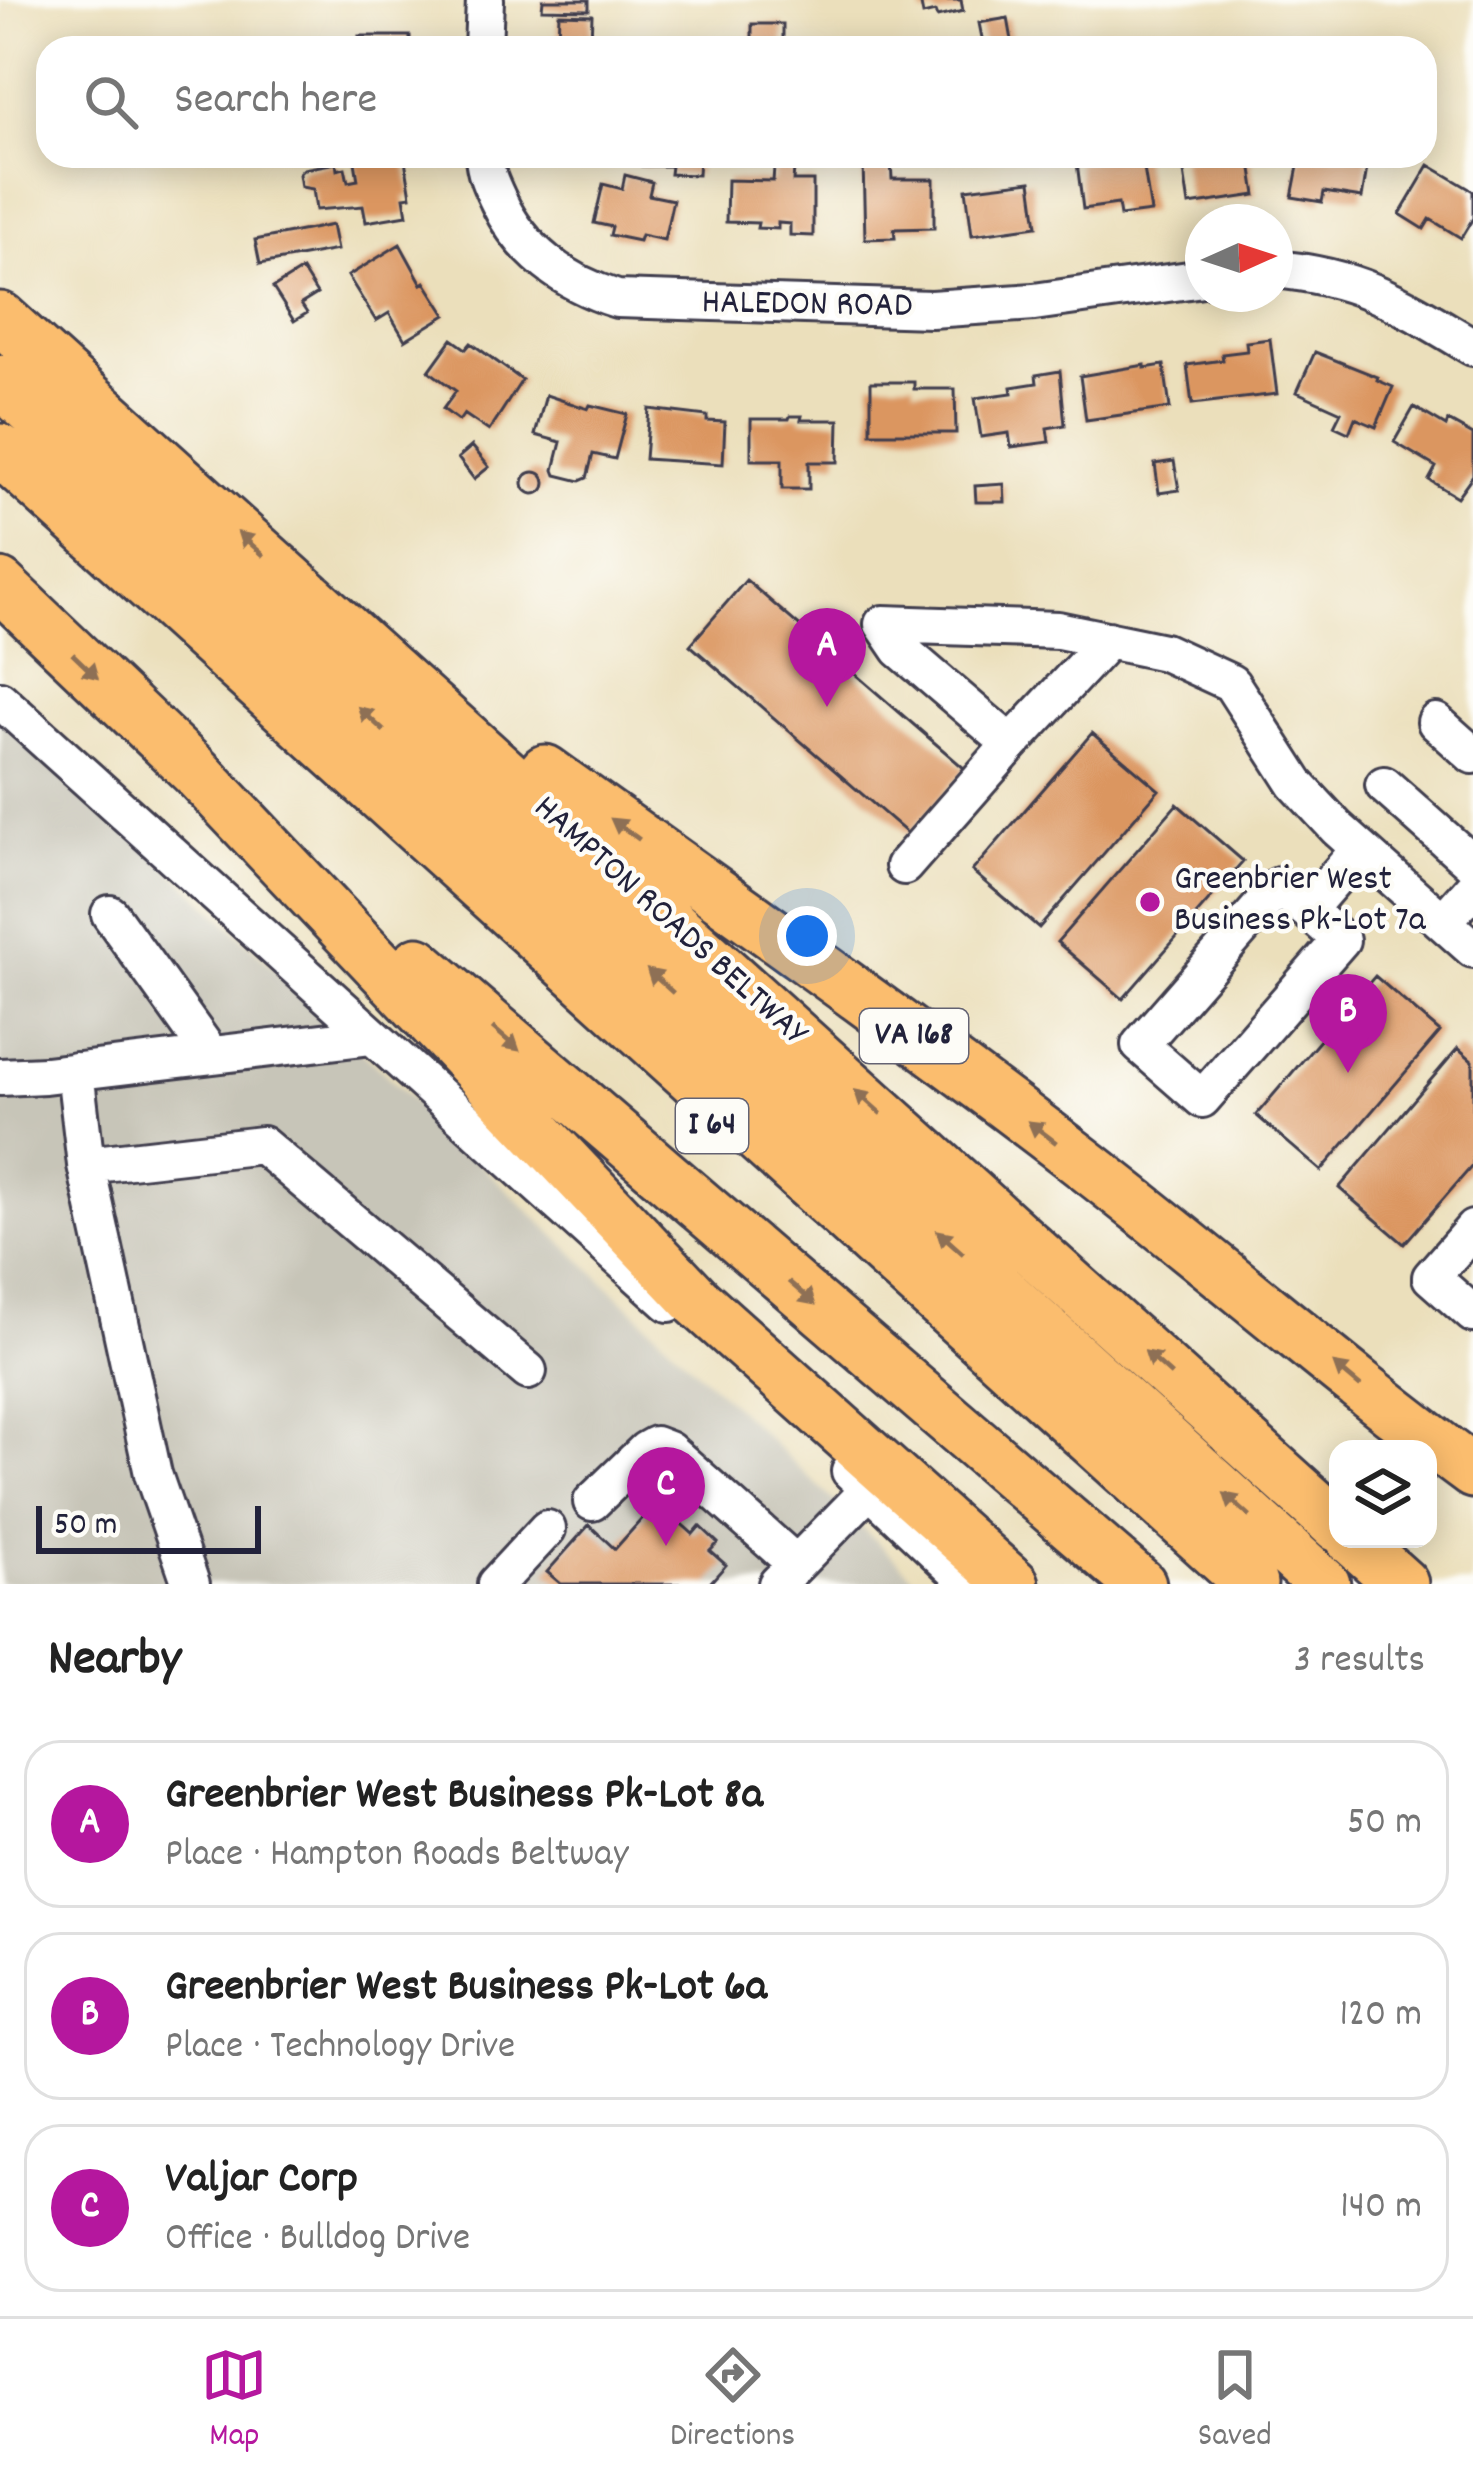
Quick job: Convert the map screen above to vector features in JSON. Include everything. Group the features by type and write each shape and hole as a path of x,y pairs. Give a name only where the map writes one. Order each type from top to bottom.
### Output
{"highway":[{"name":"HAMPTON ROADS BELTWAY","path":"0,318 1329,1518"},
{"path":"0,381 1324,1584"},
{"path":"0,449 1251,1584"},
{"name":"I 64","path":"0,478 1216,1584"},
{"path":"0,585 194,771 698,1302 1012,1584"},
{"name":"VA 168","path":"338,622 977,1082 1473,1472"},
{"path":"194,771 1140,1584"},
{"path":"1392,1412 1473,1485"},
{"path":"1362,1548 1402,1584"}],"street":[{"path":"483,36 484,0"},
{"name":"HALEDON ROAD","path":"486,168 505,217 542,261 591,291 617,299 932,309 1034,302 1185,281"},
{"path":"1293,271 1351,282 1388,297 1473,347"},
{"path":"1011,745 900,649 883,624 1058,630 1164,652 1231,683 1296,784 1336,828 1473,949"},
{"path":"904,866 1108,640"},
{"path":"0,700 770,1394 970,1584"},
{"path":"1436,722 1473,755"},
{"path":"1384,784 1473,863"},
{"path":"1307,910 1360,849"},
{"path":"1280,886 1307,910 1341,940 1202,1099 1140,1045 1280,886"},
{"path":"1443,922 1473,888"},
{"path":"110,914 212,1054"},
{"path":"0,1077 372,1036"},
{"path":"75,1071 86,1165 153,1474 191,1584"},
{"path":"86,1165 262,1145 528,1371"},
{"path":"1473,1229 1431,1277 1473,1314"},
{"path":"592,1502 655,1445 668,1450 787,1574 870,1489"},
{"path":"496,1584 547,1529"}],"shaded area":[{"path":"0,707 921,1584 0,1584"}],"building":[{"path":"543,0 589,0 589,10 542,9"},
{"path":"920,0 961,0 963,11 923,15"},
{"path":"559,14 592,15 591,36 558,36"},
{"path":"1008,18 1011,36 982,36 979,23"},
{"path":"752,24 783,24 783,36 752,36"},
{"path":"309,168 345,168 348,182 358,180 356,168 406,168 411,196 404,197 407,215 366,222 363,206 316,210 313,189 301,187 299,174"},
{"path":"671,168 698,168 698,175 670,174"},
{"path":"774,168 794,169 793,181 813,181 813,236 790,235 790,224 778,223 778,229 726,222 727,180 773,181"},
{"path":"863,168 891,168 892,179 934,179 934,228 894,229 895,238 865,239"},
{"path":"1078,168 1144,168 1151,212 1120,216 1118,204 1083,209"},
{"path":"1183,168 1252,168 1256,195 1189,204"},
{"path":"1298,168 1367,168 1362,198 1324,192 1322,202 1292,197"},
{"path":"1427,168 1473,191 1473,218 1461,238 1430,219 1424,229 1400,214"},
{"path":"625,175 652,182 649,195 673,200 664,240 610,235 612,227 594,223 603,184 622,189"},
{"path":"1031,181 1037,226 972,235 966,189"},
{"path":"332,225 337,250 260,264 255,240"},
{"path":"400,244 446,315 405,340 389,313 376,321 348,276"},
{"path":"302,270 317,294 301,304 307,313 294,321 273,288"},
{"path":"452,339 466,349 471,343 522,380 489,431 464,414 459,421 443,409 456,391 429,371"},
{"path":"1270,339 1277,394 1192,404 1187,365 1223,360 1222,354 1247,351 1246,342"},
{"path":"1315,352 1393,387 1376,427 1355,418 1349,433 1334,426 1341,412 1297,392"},
{"path":"1164,365 1170,408 1086,420 1080,376"},
{"path":"1060,371 1065,425 1047,428 1049,442 1011,447 1009,433 981,437 975,398 1012,393 1011,387 1037,383 1036,375"},
{"path":"871,382 955,389 956,433 871,433"},
{"path":"546,395 588,409 590,405 627,414 615,459 593,454 587,478 580,481 556,475 561,442 535,435"},
{"path":"1414,407 1473,435 1473,475 1457,497 1429,480 1436,467 1394,442"},
{"path":"649,409 725,422 723,464 645,459"},
{"path":"751,419 839,420 838,462 809,462 809,489 782,489 782,460 751,460"},
{"path":"472,446 489,467 474,479 458,458"},
{"path":"1174,461 1179,490 1159,493 1155,464"},
{"path":"534,472 545,483 534,494 523,483"},
{"path":"1004,484 1005,502 976,502 975,486"},
{"path":"746,580 965,769 908,834 690,645"},
{"path":"1092,733 1159,790 1039,928 972,871"},
{"name":"Greenbrier West Business Pk-Lot 7a","path":"1177,804 1243,861 1123,999 1057,942"},
{"path":"1375,976 1440,1032 1321,1171 1256,1115"},
{"path":"1458,1048 1473,1061 1473,1165 1404,1244 1339,1188"},
{"path":"657,1502 693,1534 700,1526 718,1543 710,1551 726,1565 709,1584 561,1584 547,1572 589,1525 615,1549"}],"place":[{"name":"Greenbrier West Business Pk-Lot 8a","path":"827,707"},
{"name":"Greenbrier West Business Pk-Lot 7a","path":"1150,902"},
{"name":"Greenbrier West Business Pk-Lot 6a","path":"1348,1073"},
{"name":"Valjar Corp","path":"666,1546"}]}
